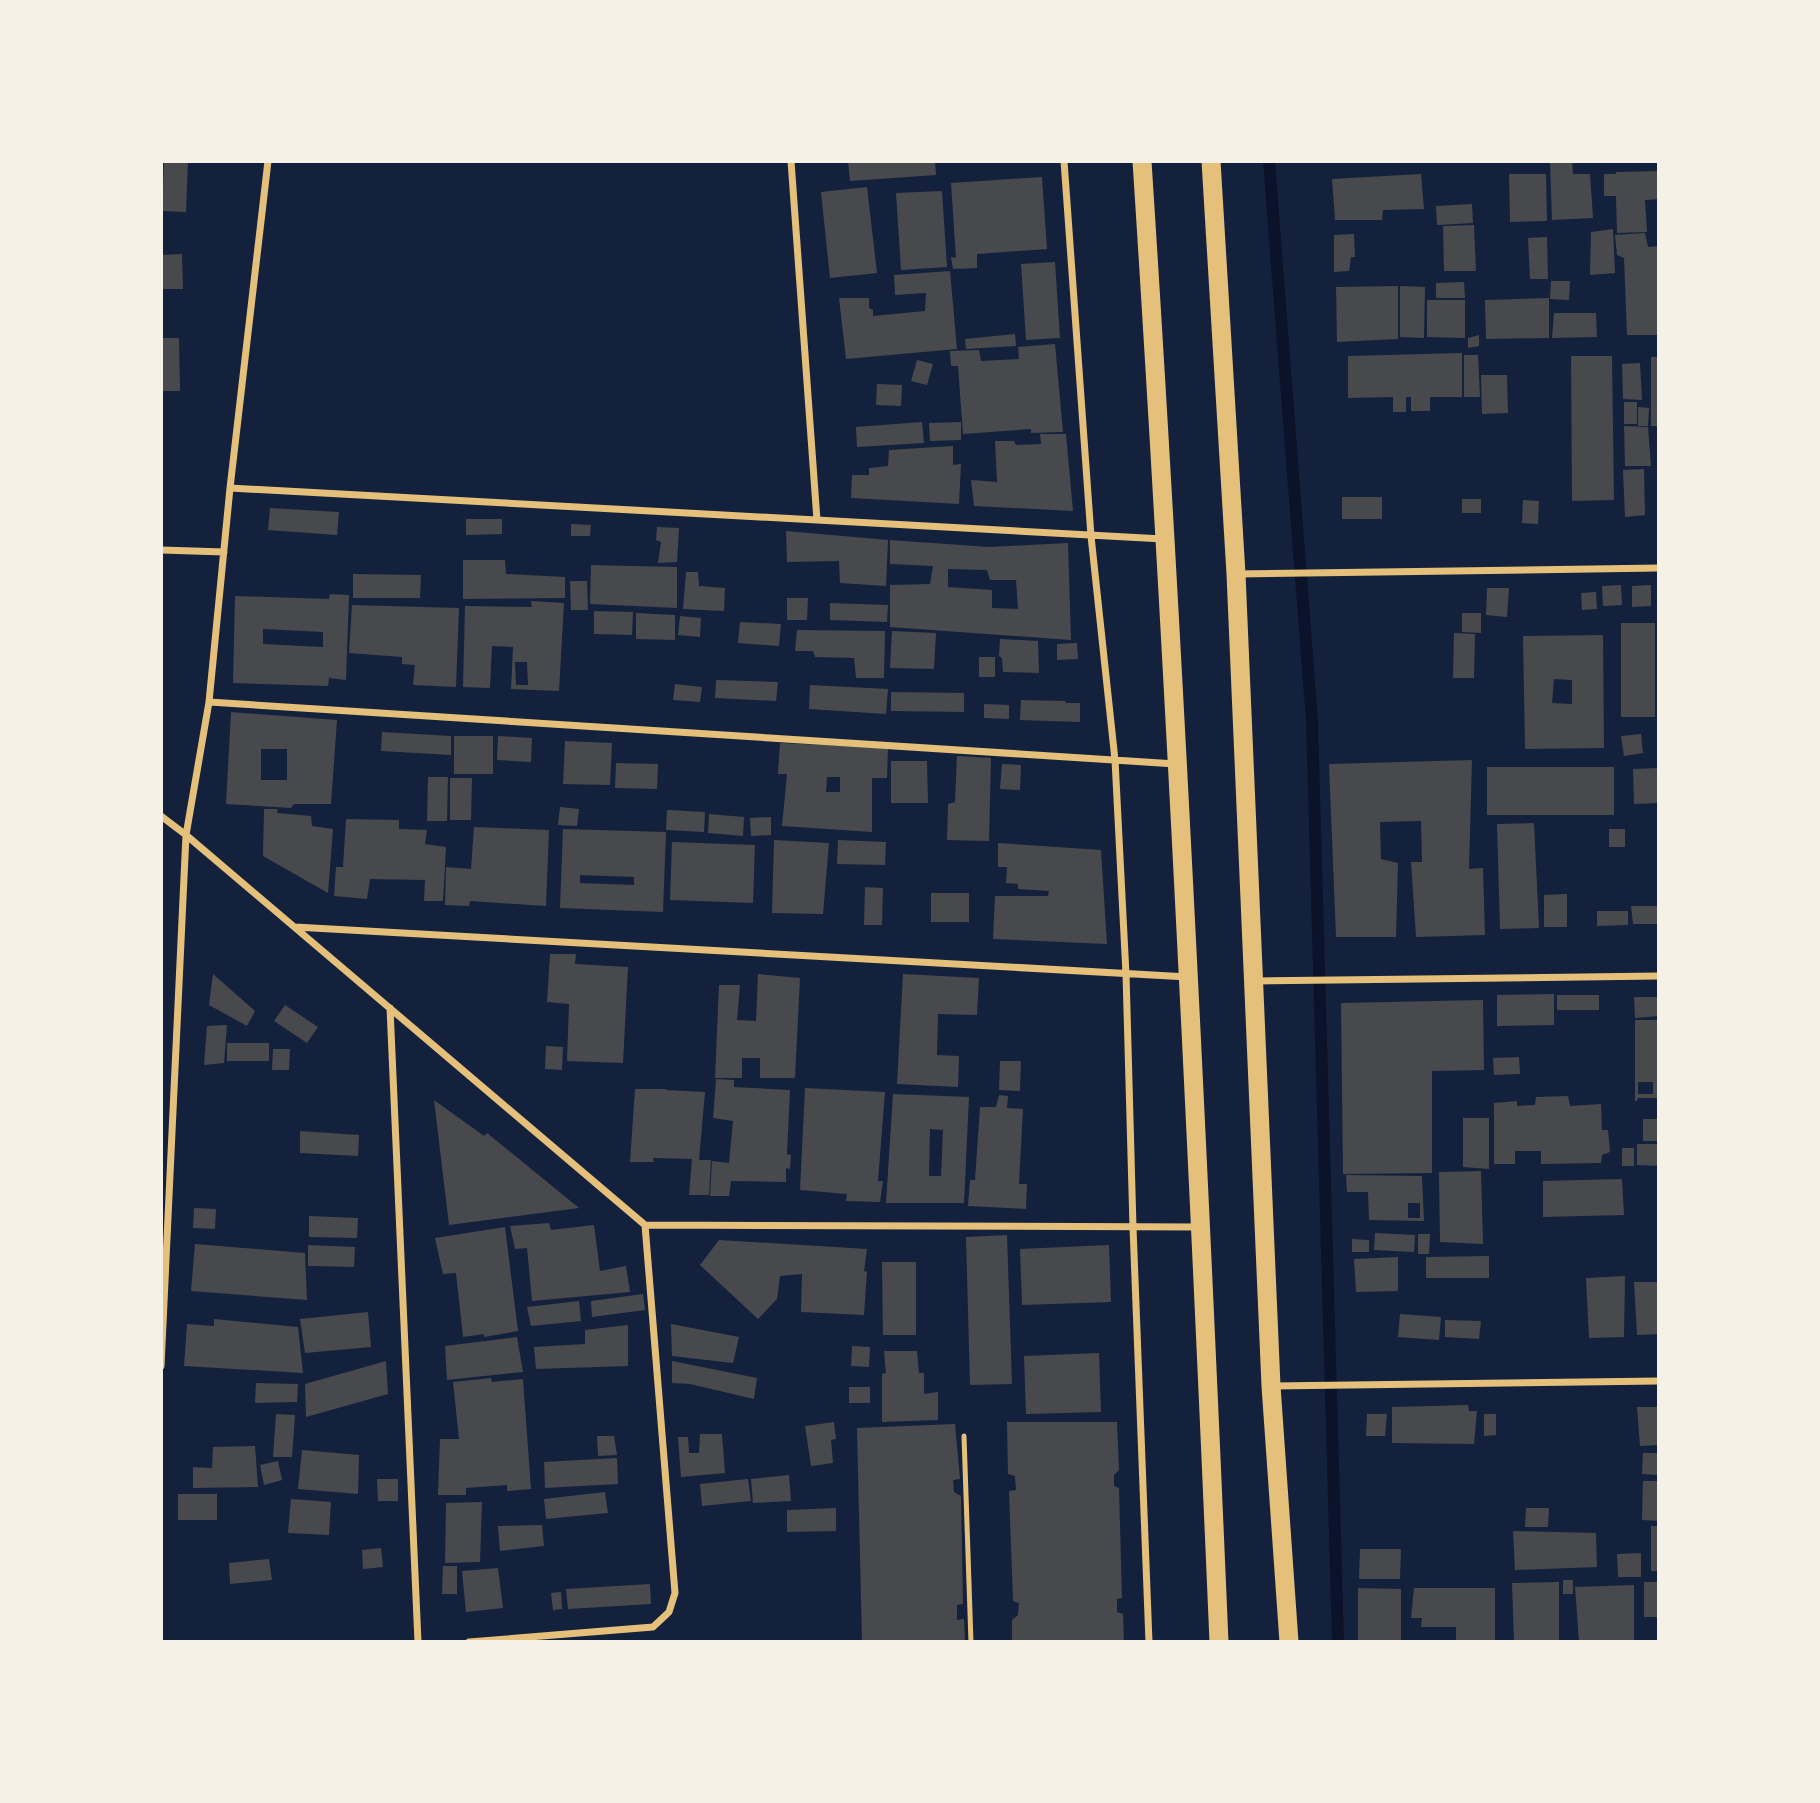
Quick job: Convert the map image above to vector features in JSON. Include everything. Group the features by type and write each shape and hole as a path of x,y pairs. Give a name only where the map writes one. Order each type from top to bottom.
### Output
{"highway":[{"path":"1142,161 1166,540 1202,1227 1219,1642"},
{"path":"1211,161 1236,574 1271,1386 1289,1642"}],"street":[{"path":"161,1366 186,835 209,702 230,488 268,161"},
{"path":"791,161 817,520"},
{"path":"1064,161 1091,536 1115,760 1126,974 1149,1642"},
{"path":"230,488 1166,540"},
{"path":"161,550 224,552"},
{"path":"1236,574 1659,568"},
{"path":"209,702 1177,765"},
{"path":"161,816 645,1225 1202,1227"},
{"path":"294,927 1189,977"},
{"path":"1253,981 1659,976"},
{"path":"390,1009 418,1642"},
{"path":"469,1642 653,1627 669,1612 676,1593 645,1225"},
{"path":"1271,1386 1659,1381"}],"lane":[{"path":"964,1436 971,1642"}],"building":[{"path":"164,161 188,161 186,212 162,211"},
{"path":"848,161 935,161 936,175 850,181"},
{"path":"1550,161 1572,161 1573,174 1590,174 1593,218 1552,220"},
{"path":"1659,171 1659,199 1645,200 1647,232 1617,233 1616,196 1604,196 1604,174"},
{"path":"1421,174 1424,209 1383,210 1382,220 1335,220 1332,179"},
{"path":"1509,174 1546,174 1547,221 1510,222"},
{"path":"1042,177 1047,249 977,254 977,268 953,269 951,257 956,258 951,183"},
{"path":"867,187 877,273 830,278 821,192"},
{"path":"942,191 947,267 901,270 896,193"},
{"path":"1472,204 1473,223 1437,225 1436,206"},
{"path":"1474,225 1476,271 1444,271 1443,226"},
{"path":"1613,229 1615,273 1590,275 1591,232"},
{"path":"1645,233 1648,247 1659,246 1659,335 1627,335 1624,258 1617,255 1615,235"},
{"path":"1354,234 1355,257 1351,257 1349,271 1334,272 1334,235"},
{"path":"1547,237 1548,279 1530,279 1528,238"},
{"path":"182,254 183,289 161,289 161,255"},
{"path":"1055,262 1060,338 1026,340 1021,264"},
{"path":"950,271 957,349 846,359 839,298 869,298 869,308 873,310 873,316 925,311 926,293 895,295 894,275"},
{"path":"1551,281 1570,281 1569,300 1550,299"},
{"path":"1464,282 1465,298 1436,298 1436,283"},
{"path":"1398,286 1398,339 1337,342 1336,287"},
{"path":"1400,286 1425,287 1424,338 1400,337"},
{"path":"1549,298 1549,338 1486,339 1485,300"},
{"path":"1427,300 1465,300 1465,338 1427,337"},
{"path":"1554,313 1596,313 1597,337 1552,338"},
{"path":"1015,334 1016,346 966,349 965,339"},
{"path":"1479,335 1479,346 1468,348 1468,338"},
{"path":"161,338 179,338 180,391 161,391"},
{"path":"1055,344 1063,432 1031,433 1031,429 963,434 958,366 951,366 950,351 979,350 981,361 1019,359 1018,347"},
{"path":"1462,353 1462,397 1430,397 1430,411 1411,411 1411,397 1406,397 1406,412 1393,412 1393,397 1348,398 1348,356"},
{"path":"1464,355 1478,355 1480,397 1464,397"},
{"path":"1571,356 1612,356 1614,500 1572,501"},
{"path":"1651,357 1659,357 1659,426 1651,426"},
{"path":"917,360 933,364 927,385 911,381"},
{"path":"1640,363 1642,400 1623,399 1622,364"},
{"path":"1481,375 1507,375 1508,413 1482,414"},
{"path":"877,384 902,385 901,406 876,405"},
{"path":"1624,402 1637,402 1637,424 1624,424"},
{"path":"1638,407 1649,408 1648,426 1638,426"},
{"path":"922,422 924,443 857,447 856,427"},
{"path":"961,422 961,440 930,441 929,423"},
{"path":"1624,426 1648,427 1651,466 1625,466"},
{"path":"1040,434 1066,434 1073,511 974,506 971,480 997,482 995,441 1014,441 1016,445 1041,444"},
{"path":"953,446 953,465 961,464 959,504 851,498 852,475 869,475 869,468 888,466 889,450"},
{"path":"1644,469 1645,515 1625,517 1623,470"},
{"path":"1342,497 1382,497 1382,519 1342,519"},
{"path":"1462,499 1481,499 1481,513 1462,513"},
{"path":"1523,500 1539,501 1538,524 1522,523"},
{"path":"270,508 339,512 337,535 268,530"},
{"path":"466,519 502,519 502,534 466,535"},
{"path":"571,524 591,525 590,536 571,536"},
{"path":"657,527 679,528 677,562 658,563 661,542 656,540"},
{"path":"786,531 888,540 886,586 840,583 839,561 787,562"},
{"path":"890,540 989,547 1068,543 1071,640 890,627 890,585 930,584 933,566 890,564","holes":["948,569 987,570 990,580 1016,580 1018,609 992,608 992,590 948,587"]},
{"path":"463,560 505,560 506,574 565,577 565,598 463,599"},
{"path":"591,565 677,567 677,608 590,604"},
{"path":"686,572 698,572 699,586 725,588 724,611 683,609"},
{"path":"353,574 421,575 420,598 353,598"},
{"path":"570,581 587,581 588,610 571,610"},
{"path":"1621,585 1622,605 1603,606 1602,586"},
{"path":"1651,585 1651,606 1632,607 1632,586"},
{"path":"1487,588 1509,588 1507,617 1486,615"},
{"path":"1596,592 1597,609 1582,610 1581,593"},
{"path":"330,594 349,595 346,680 329,678 328,686 233,683 235,596 329,599","holes":["263,629 323,632 323,647 263,644"]},
{"path":"787,598 808,598 807,620 787,620"},
{"path":"531,601 564,603 559,691 511,689 513,647 492,646 490,688 463,687 465,606 532,607","holes":["515,662 527,662 528,685 516,685"]},
{"path":"830,603 888,605 887,622 830,620"},
{"path":"352,605 459,608 456,687 413,685 415,665 402,664 402,657 349,653"},
{"path":"594,611 633,612 632,635 594,634"},
{"path":"636,613 675,615 675,640 636,639"},
{"path":"1462,613 1481,613 1481,633 1462,632"},
{"path":"680,616 701,618 700,637 678,635"},
{"path":"740,622 781,624 779,646 738,643"},
{"path":"1621,623 1655,623 1655,717 1621,717"},
{"path":"797,630 885,631 884,678 856,678 854,658 815,657 813,651 795,651"},
{"path":"892,631 936,633 934,669 890,668"},
{"path":"1454,633 1475,634 1474,678 1453,678"},
{"path":"1603,635 1604,748 1525,749 1523,636","holes":["1554,679 1572,680 1572,704 1552,703"]},
{"path":"1000,639 1038,641 1039,673 1003,672 1002,658 999,656"},
{"path":"1077,643 1078,659 1057,660 1057,644"},
{"path":"979,657 995,657 995,677 979,677"},
{"path":"716,680 778,682 776,701 715,698"},
{"path":"675,684 702,687 700,702 673,700"},
{"path":"810,685 888,689 886,714 809,709"},
{"path":"891,692 964,693 964,712 891,711"},
{"path":"1021,700 1080,703 1080,722 1020,720"},
{"path":"984,704 1009,705 1009,719 984,718"},
{"path":"231,712 337,720 331,804 294,804 291,808 226,804","holes":["261,749 287,749 287,780 261,780"]},
{"path":"382,732 451,736 451,755 381,751"},
{"path":"1641,734 1643,753 1624,756 1621,736"},
{"path":"454,736 493,736 493,774 454,774"},
{"path":"498,736 532,738 531,762 497,760"},
{"path":"565,741 612,743 610,785 563,784"},
{"path":"780,743 888,748 887,778 872,778 872,832 782,826 787,774 778,774","holes":["827,777 840,777 840,792 826,792"]},
{"path":"957,756 991,758 989,841 947,840 948,804 955,802"},
{"path":"1472,760 1469,869 1483,868 1485,935 1416,937 1411,862 1422,862 1421,821 1380,822 1381,859 1398,863 1396,937 1336,937 1329,764"},
{"path":"891,761 927,761 928,803 891,803"},
{"path":"616,763 658,764 657,789 615,788"},
{"path":"1002,764 1021,765 1020,790 1000,789"},
{"path":"1487,767 1614,767 1614,815 1487,815"},
{"path":"1659,768 1659,803 1634,804 1633,769"},
{"path":"428,777 448,777 447,821 427,821"},
{"path":"450,778 472,778 471,820 450,820"},
{"path":"560,807 579,809 577,826 558,825"},
{"path":"264,809 311,816 312,826 333,829 328,893 263,856"},
{"path":"667,810 705,812 704,832 666,830"},
{"path":"709,814 744,817 743,836 708,833"},
{"path":"771,817 771,835 751,836 750,818"},
{"path":"346,819 399,820 399,829 427,830 425,844 446,847 443,901 424,901 425,880 370,879 367,899 334,896 336,867 343,867"},
{"path":"1534,823 1539,928 1500,929 1497,824"},
{"path":"474,827 549,830 546,906 470,901 469,906 445,905 446,867 471,869"},
{"path":"563,829 666,832 663,912 560,908","holes":["580,875 634,877 634,885 580,883"]},
{"path":"1609,829 1625,829 1625,847 1609,847"},
{"path":"774,840 829,843 823,914 772,913"},
{"path":"838,840 886,842 885,865 837,864"},
{"path":"672,842 755,845 753,903 670,900"},
{"path":"998,843 1101,850 1107,944 993,939 995,896 1048,896 1049,891 1018,889 1018,884 1006,883 1007,867 998,867"},
{"path":"865,887 883,888 882,925 864,925"},
{"path":"931,893 969,893 969,922 931,922"},
{"path":"1567,894 1567,927 1544,927 1544,895"},
{"path":"1631,906 1659,906 1659,924 1633,924"},
{"path":"1597,911 1628,911 1628,925 1597,926"},
{"path":"550,954 576,954 575,964 628,967 623,1063 567,1061 569,1004 547,1002"},
{"path":"213,974 255,1011 247,1026 209,1005"},
{"path":"758,974 800,978 795,1078 760,1078 760,1058 742,1058 742,1078 715,1078 719,985 740,985 737,1020 756,1021"},
{"path":"903,974 979,978 977,1015 938,1014 937,1055 959,1056 958,1087 897,1084"},
{"path":"1554,994 1554,1025 1497,1026 1497,995"},
{"path":"1557,995 1599,995 1599,1010 1557,1010"},
{"path":"1634,997 1659,997 1659,1016 1635,1018"},
{"path":"1483,1000 1484,1070 1432,1071 1432,1173 1343,1174 1341,1003"},
{"path":"285,1005 318,1027 307,1043 274,1021"},
{"path":"1635,1020 1659,1020 1659,1098 1638,1098 1635,1101","holes":["1638,1082 1653,1082 1653,1094 1638,1094"]},
{"path":"227,1025 224,1063 204,1065 207,1026"},
{"path":"227,1043 269,1043 269,1061 227,1061"},
{"path":"546,1046 563,1047 562,1070 545,1069"},
{"path":"273,1049 290,1049 289,1070 272,1070"},
{"path":"1519,1057 1520,1074 1494,1075 1493,1058"},
{"path":"1000,1061 1021,1061 1020,1091 999,1090"},
{"path":"716,1079 734,1080 734,1087 790,1090 787,1154 791,1155 790,1169 786,1168 786,1182 731,1181 729,1196 710,1196 712,1161 729,1163 733,1121 713,1118"},
{"path":"805,1088 885,1092 878,1181 883,1181 880,1202 846,1201 847,1194 800,1190"},
{"path":"635,1089 705,1092 699,1160 711,1160 709,1195 689,1195 692,1159 653,1158 654,1162 630,1162"},
{"path":"893,1094 969,1097 964,1203 886,1203","holes":["930,1129 943,1130 941,1176 929,1176"]},
{"path":"999,1095 1008,1096 1007,1108 1023,1109 1019,1184 1027,1184 1026,1209 968,1206 970,1180 975,1180 980,1107 996,1107"},
{"path":"1568,1096 1570,1106 1601,1104 1602,1130 1608,1130 1610,1152 1602,1155 1601,1163 1541,1164 1541,1151 1515,1151 1515,1164 1494,1164 1494,1103 1517,1101 1517,1106 1535,1105 1536,1097"},
{"path":"434,1100 484,1136 487,1133 579,1208 449,1225"},
{"path":"1463,1118 1489,1118 1489,1169 1463,1167"},
{"path":"1643,1119 1659,1119 1659,1141 1643,1141"},
{"path":"300,1131 359,1135 358,1156 300,1153"},
{"path":"1637,1144 1659,1144 1659,1166 1637,1165"},
{"path":"1622,1148 1634,1148 1634,1166 1622,1166"},
{"path":"1481,1171 1483,1244 1440,1242 1439,1172"},
{"path":"1346,1175 1422,1176 1424,1221 1369,1220 1368,1192 1347,1192","holes":["1408,1203 1420,1203 1420,1218 1408,1218"]},
{"path":"1622,1179 1624,1215 1543,1217 1543,1181"},
{"path":"194,1208 216,1209 215,1229 193,1228"},
{"path":"309,1216 358,1218 357,1238 309,1237"},
{"path":"549,1223 551,1230 594,1225 600,1271 626,1266 630,1292 532,1301 527,1248 515,1249 510,1226"},
{"path":"505,1227 518,1331 484,1337 484,1334 463,1337 456,1273 443,1274 435,1238"},
{"path":"1375,1233 1415,1235 1414,1252 1374,1250"},
{"path":"1418,1234 1430,1234 1429,1254 1418,1254"},
{"path":"1007,1235 1012,1384 970,1385 966,1237"},
{"path":"1352,1239 1369,1240 1369,1252 1352,1252"},
{"path":"719,1240 867,1249 864,1315 801,1312 802,1274 780,1276 777,1299 758,1319 700,1265"},
{"path":"195,1244 305,1253 307,1300 191,1291"},
{"path":"308,1245 355,1247 354,1267 308,1266"},
{"path":"1109,1245 1111,1302 1022,1305 1020,1249"},
{"path":"1489,1256 1489,1278 1426,1278 1426,1257"},
{"path":"1398,1257 1398,1291 1356,1292 1354,1259"},
{"path":"882,1262 916,1262 916,1335 883,1335"},
{"path":"1625,1276 1624,1337 1589,1338 1586,1278"},
{"path":"1634,1282 1659,1282 1659,1334 1637,1335"},
{"path":"643,1294 645,1310 592,1317 591,1301"},
{"path":"579,1301 581,1321 531,1326 527,1307"},
{"path":"368,1312 371,1347 305,1353 300,1319"},
{"path":"1400,1314 1441,1317 1439,1340 1398,1337"},
{"path":"214,1319 298,1327 303,1373 184,1366 187,1324 214,1326"},
{"path":"1445,1320 1481,1321 1479,1339 1445,1337"},
{"path":"671,1324 739,1337 733,1363 672,1356"},
{"path":"628,1325 628,1366 536,1369 534,1347 585,1344 585,1330"},
{"path":"517,1337 523,1372 447,1380 445,1346"},
{"path":"852,1346 870,1347 869,1367 851,1366"},
{"path":"884,1351 917,1351 919,1373 924,1373 924,1394 938,1392 938,1420 882,1422 882,1374 886,1373"},
{"path":"1099,1353 1101,1412 1026,1414 1024,1356"},
{"path":"386,1361 388,1394 306,1417 305,1384"},
{"path":"672,1361 757,1378 754,1399 690,1384 672,1383"},
{"path":"491,1378 492,1382 523,1379 531,1489 507,1491 507,1485 466,1488 466,1495 438,1495 440,1439 459,1439 453,1382"},
{"path":"256,1383 298,1384 297,1402 255,1403"},
{"path":"849,1387 870,1387 870,1403 849,1403"},
{"path":"1468,1405 1469,1411 1477,1411 1474,1444 1392,1443 1392,1407"},
{"path":"1637,1407 1659,1407 1659,1445 1640,1446"},
{"path":"276,1414 295,1415 292,1457 273,1457"},
{"path":"1367,1414 1387,1414 1385,1436 1366,1436"},
{"path":"1484,1414 1496,1414 1496,1435 1484,1436"},
{"path":"834,1422 836,1439 831,1440 833,1463 811,1466 805,1426"},
{"path":"1007,1422 1117,1422 1119,1470 1114,1475 1114,1486 1119,1488 1122,1598 1117,1599 1117,1612 1123,1614 1124,1642 1012,1642 1012,1620 1018,1615 1019,1603 1013,1601 1009,1491 1016,1490 1015,1476 1008,1474"},
{"path":"955,1424 960,1479 953,1480 954,1492 961,1496 963,1604 957,1605 957,1620 964,1619 965,1642 862,1642 857,1428"},
{"path":"700,1434 722,1434 725,1473 681,1477 678,1437 688,1437 689,1453 699,1453"},
{"path":"597,1436 614,1436 617,1455 598,1456"},
{"path":"255,1446 258,1487 193,1488 193,1467 212,1468 213,1447"},
{"path":"302,1450 359,1455 358,1494 298,1489"},
{"path":"1643,1453 1659,1453 1659,1475 1642,1474"},
{"path":"617,1458 618,1484 545,1488 544,1462"},
{"path":"278,1461 282,1480 264,1485 260,1465"},
{"path":"789,1475 791,1501 753,1503 751,1479"},
{"path":"377,1479 398,1479 398,1501 378,1501"},
{"path":"748,1479 751,1501 702,1506 700,1484"},
{"path":"1643,1481 1659,1481 1659,1521 1642,1520"},
{"path":"605,1492 608,1513 546,1519 544,1499"},
{"path":"178,1494 217,1494 217,1520 178,1520"},
{"path":"291,1499 331,1502 329,1535 288,1533"},
{"path":"482,1502 480,1562 445,1563 446,1503"},
{"path":"836,1508 836,1531 787,1532 787,1510"},
{"path":"1526,1508 1549,1508 1548,1527 1525,1527"},
{"path":"542,1525 544,1546 500,1551 498,1526"},
{"path":"1651,1526 1659,1526 1659,1571 1651,1571"},
{"path":"1513,1531 1596,1533 1597,1567 1515,1570"},
{"path":"381,1548 383,1567 363,1569 362,1550"},
{"path":"1360,1549 1401,1549 1400,1579 1359,1579"},
{"path":"1641,1553 1641,1577 1618,1577 1617,1554"},
{"path":"269,1559 272,1580 230,1584 229,1563"},
{"path":"443,1566 457,1566 457,1594 442,1594"},
{"path":"498,1568 503,1608 466,1612 462,1571"},
{"path":"1563,1580 1573,1580 1573,1594 1563,1594"},
{"path":"1559,1582 1559,1642 1514,1642 1512,1583"},
{"path":"1644,1582 1659,1582 1659,1617 1644,1617"},
{"path":"650,1584 651,1604 568,1609 566,1589"},
{"path":"1634,1585 1634,1642 1579,1642 1575,1587"},
{"path":"1358,1588 1401,1589 1401,1642 1358,1642"},
{"path":"1414,1588 1495,1588 1495,1642 1456,1642 1456,1627 1421,1627 1422,1618 1411,1618"},
{"path":"561,1592 562,1609 553,1610 551,1593"}],"waterway":[{"path":"1269,161 1312,721 1338,1642"}]}
